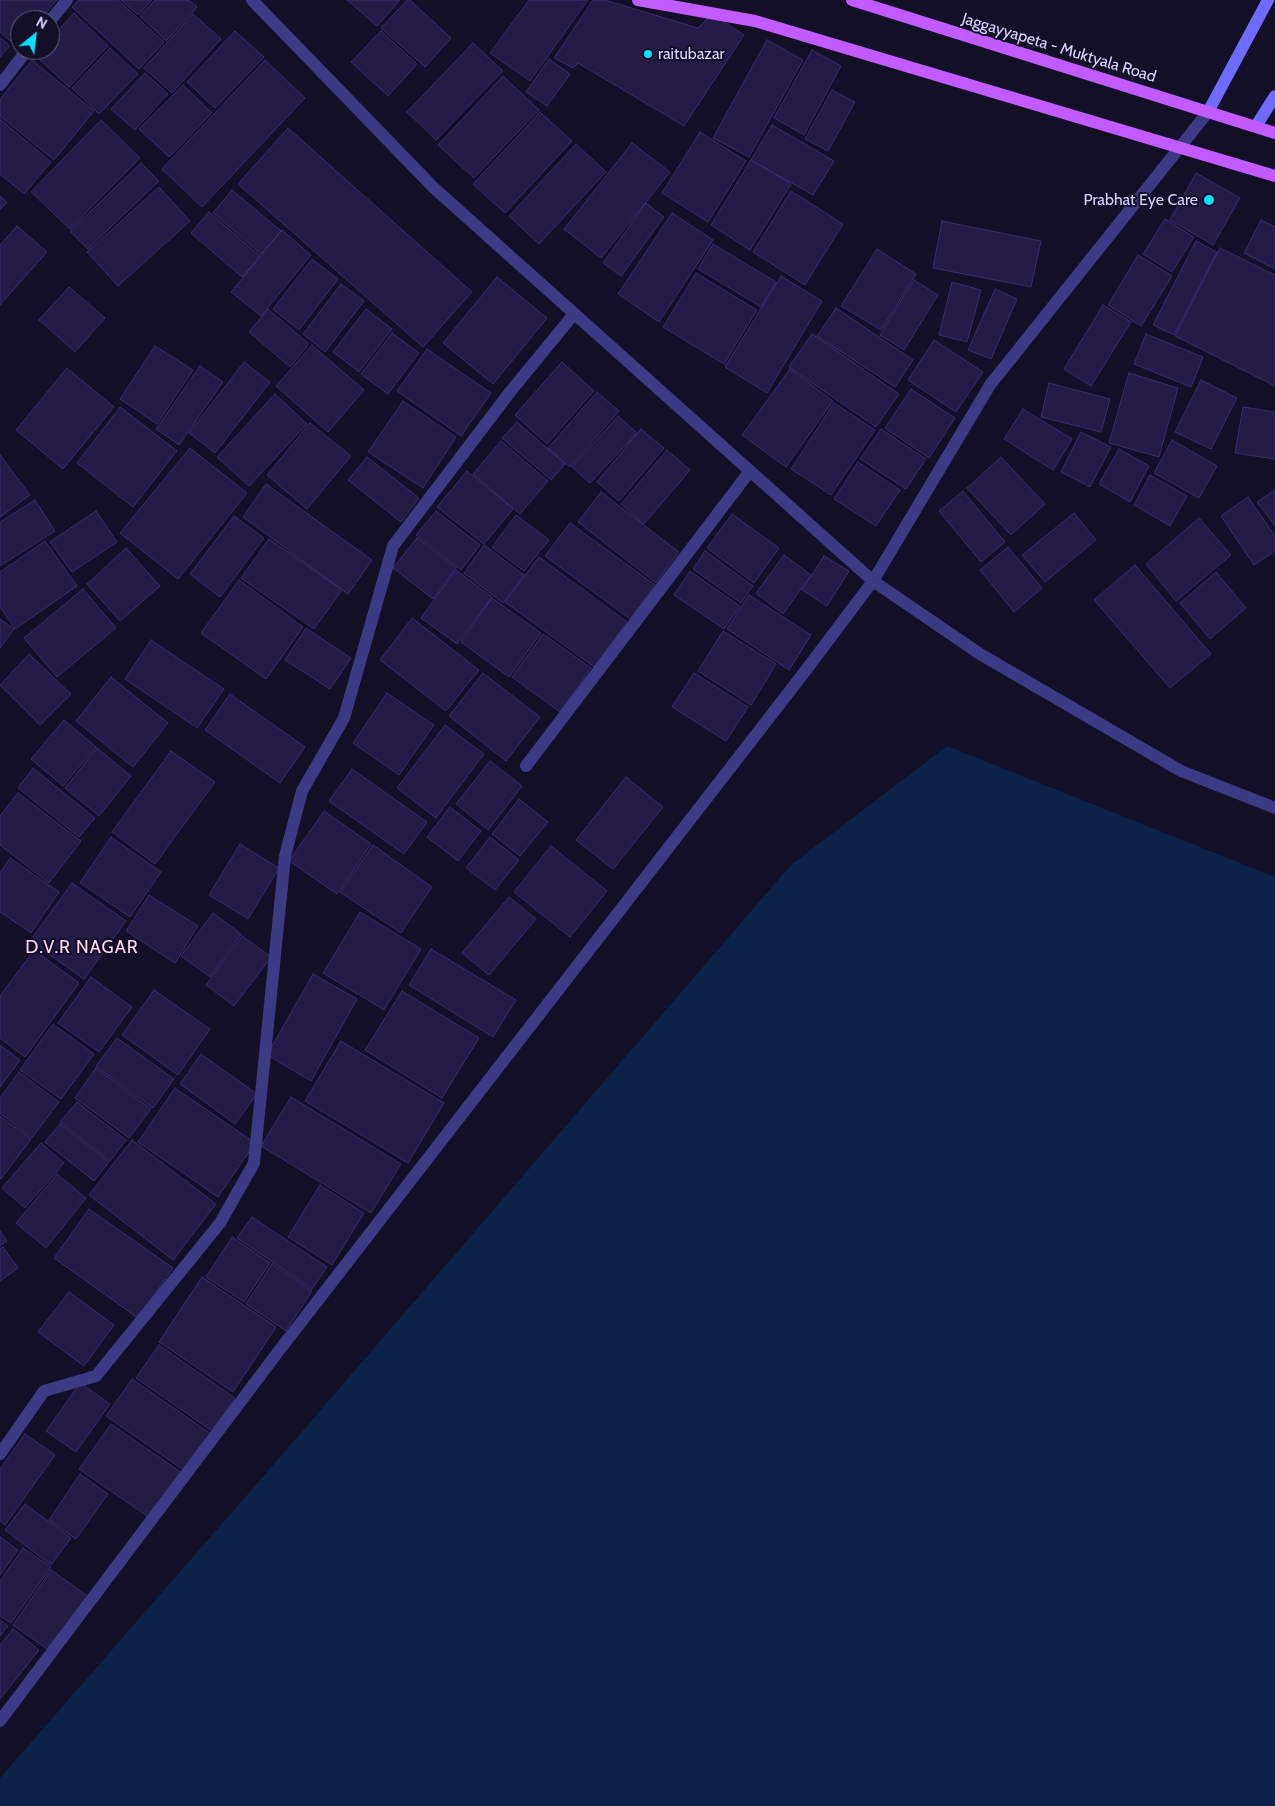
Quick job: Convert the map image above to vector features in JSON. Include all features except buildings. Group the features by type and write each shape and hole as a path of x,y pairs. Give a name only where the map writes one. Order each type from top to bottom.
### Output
{"main road":[{"path":"638,0 755,20 1275,176"},
{"name":"Jaggayyapeta - Muktyala Road","path":"852,0 1275,132"},
{"path":"1208,112 1268,0"},
{"path":"1256,126 1275,96"}],"street":[{"path":"59,10 67,0"},
{"path":"252,0 434,188 873,581 980,654 1181,771 1275,808"},
{"path":"0,85 19,60"},
{"path":"0,1721 278,1352 782,702 873,581 990,385 1208,112"},
{"path":"0,1454 44,1391 96,1376 220,1223 254,1163 285,856 302,792 344,718 393,546 510,392 574,314"},
{"path":"526,766 750,471"}],"water":[{"path":"947,746 1275,877 1275,1806 0,1806 0,1778 268,1471 791,865"}],"place":[{"name":"raitubazar","path":"648,54"},
{"name":"Prabhat Eye Care","path":"1209,200"}],"district":[{"name":"D.V.R NAGAR","path":"82,948"}]}
